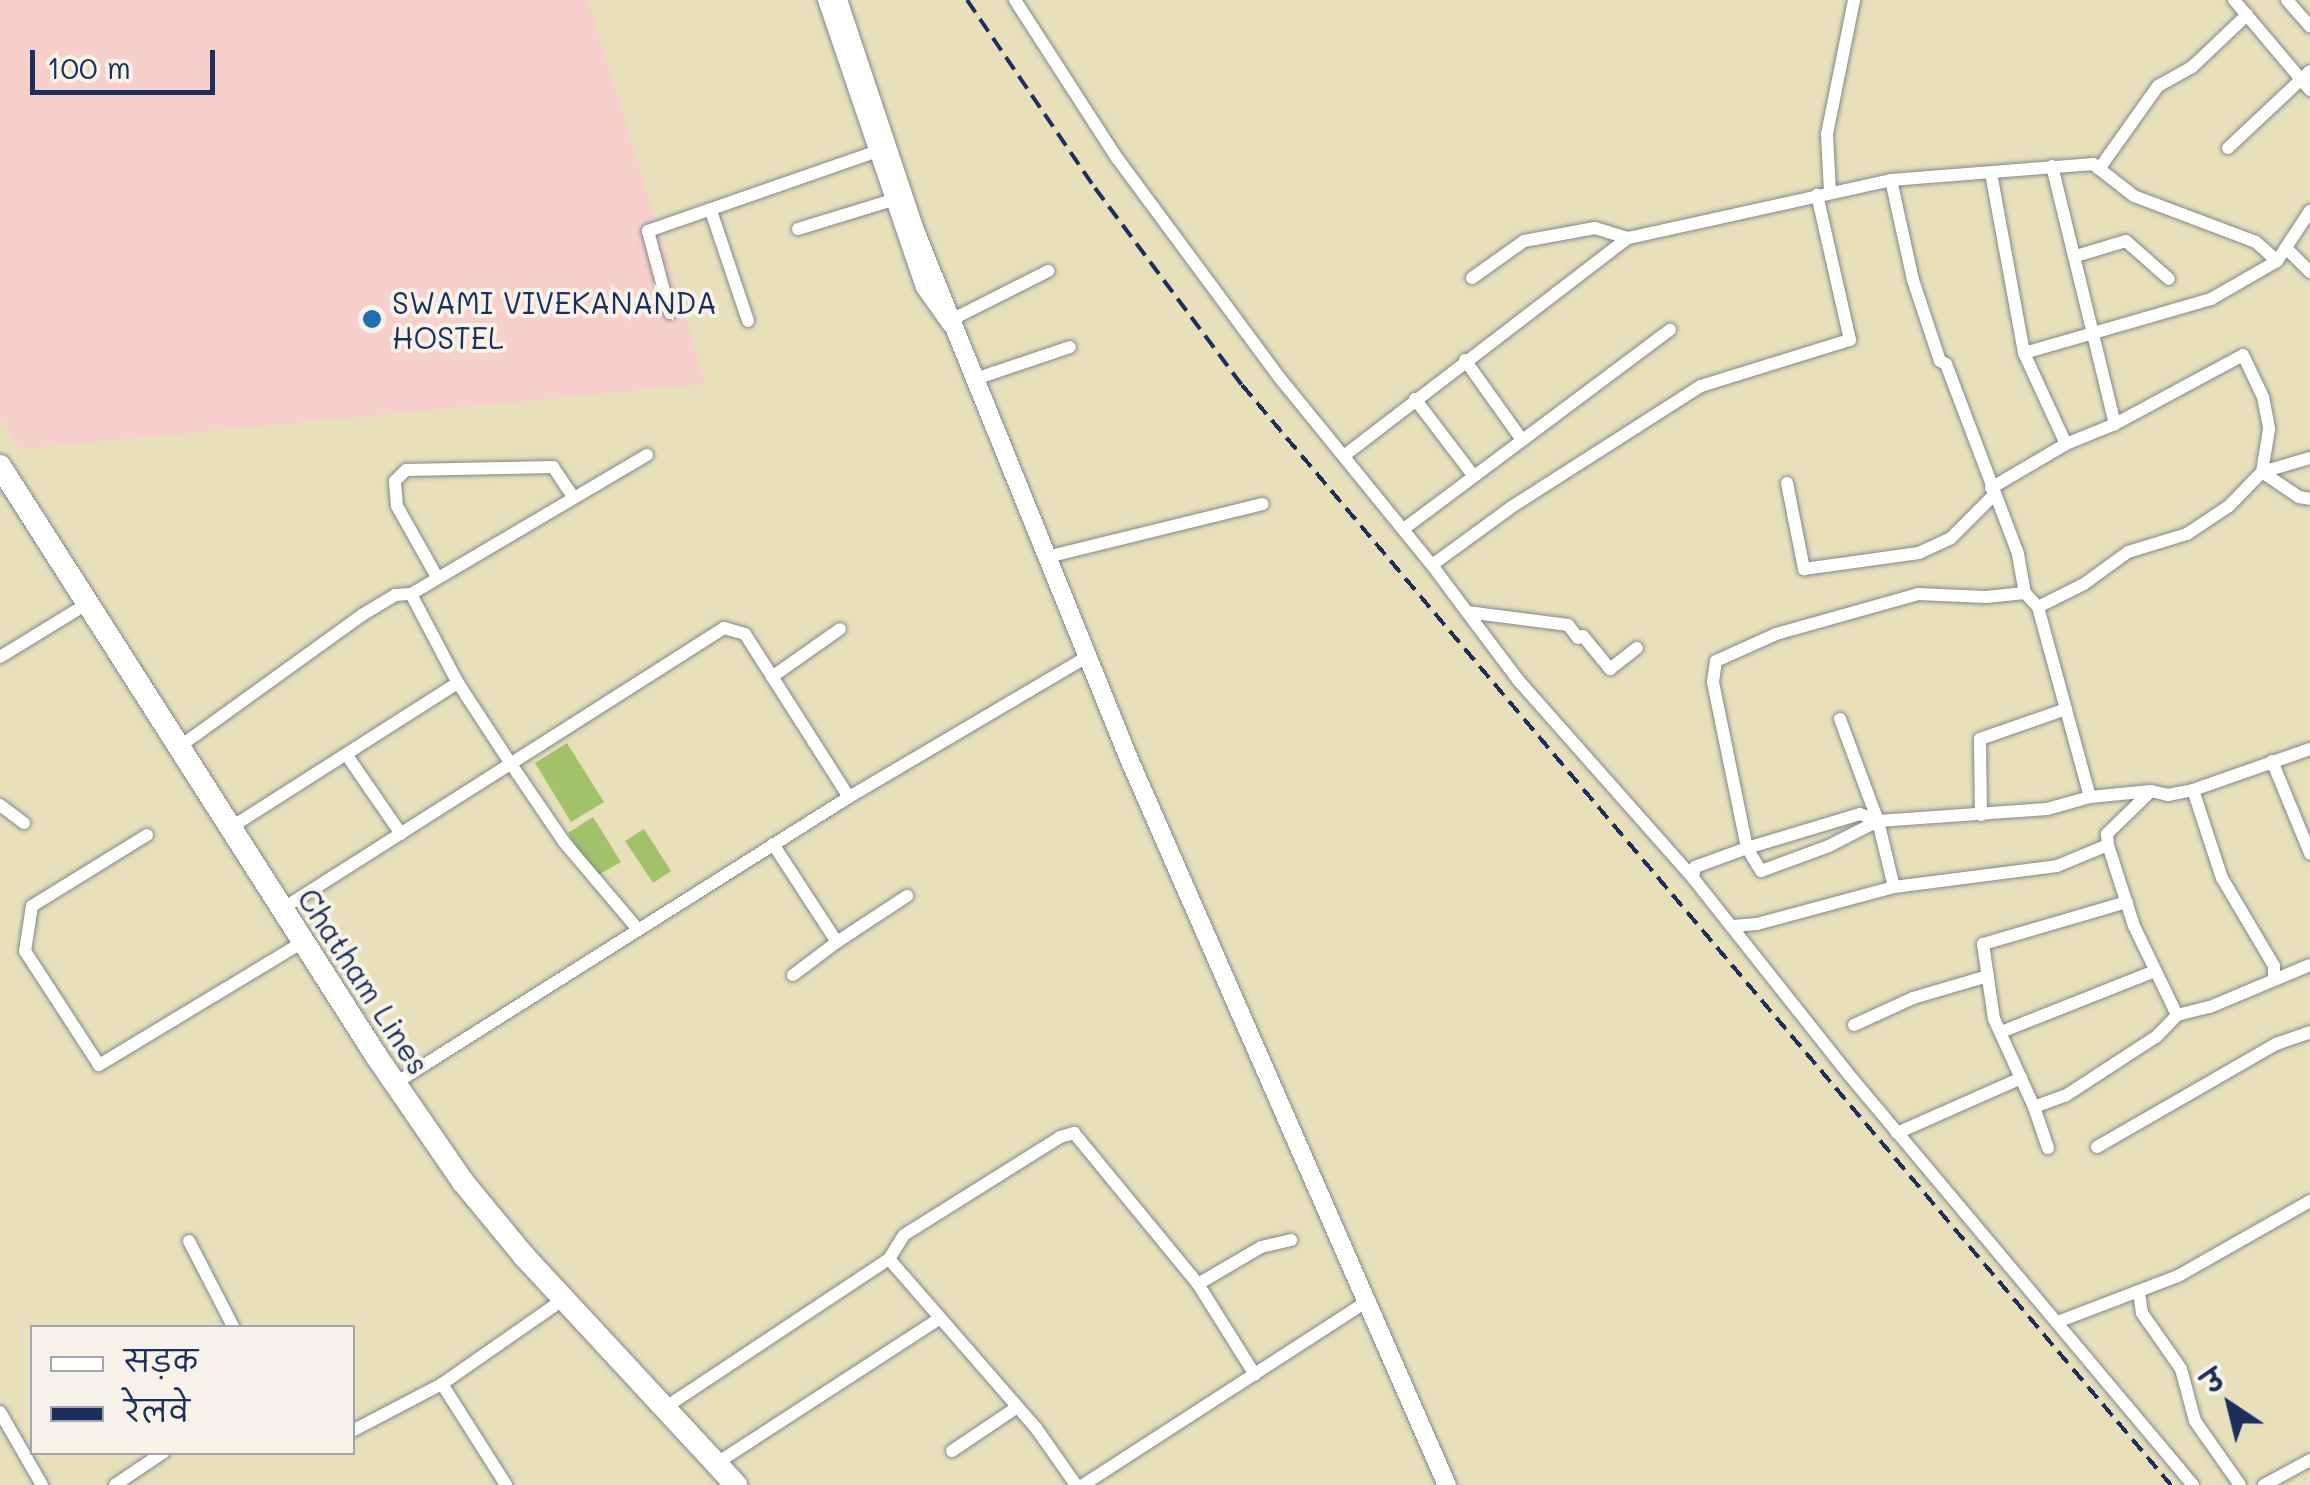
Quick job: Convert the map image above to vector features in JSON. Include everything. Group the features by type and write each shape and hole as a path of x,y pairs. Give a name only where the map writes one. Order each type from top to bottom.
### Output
{"highway":[{"name":"Chatham Lines","path":"2,477 77,610 410,1130 468,1212 554,1306 666,1406 719,1474"},
{"name":"Chatham Lines","path":"2,477 394,1084 463,1182 627,1372 719,1474 736,1485"}],"street":[{"path":"824,0 922,288 954,328"},
{"path":"838,0 891,163 1087,657 1447,1485"},
{"path":"1015,0 1117,158 1279,377 1405,528 1518,680 1693,878 1897,1132 2194,1485"},
{"path":"1432,565 1512,506 1701,386 1850,340 1824,193 1827,134 1854,0"},
{"path":"2228,148 2307,80 2234,0"},
{"path":"2287,0 2310,26"},
{"path":"2099,169 2158,86 2192,68 2247,16"},
{"path":"670,314 648,232 875,152"},
{"path":"1345,455 1628,238 1824,193 1892,180 2093,164 2134,196 2256,242 2278,261"},
{"path":"2052,166 2115,424"},
{"path":"1991,174 2024,353 2066,444"},
{"path":"1892,180 1912,280 2018,554 2025,594 2038,608 2090,798"},
{"path":"798,229 892,200"},
{"path":"711,211 748,321"},
{"path":"2024,353 2211,299 2278,261 2310,212"},
{"path":"1472,278 1524,241 1596,228 1628,238"},
{"path":"2076,256 2126,241 2170,279"},
{"path":"2288,248 2310,272"},
{"path":"954,328 1048,272"},
{"path":"1405,528 1670,330"},
{"path":"975,379 1070,347"},
{"path":"1787,483 1804,570 1919,553 1950,538 1992,492 2066,444 2115,424 2243,355 2263,397 2270,429 2262,472"},
{"path":"1465,360 1522,440"},
{"path":"1414,399 1472,476"},
{"path":"179,747 362,614 395,594 411,594 647,455"},
{"path":"2038,608 2084,584 2128,552 2187,534 2229,506 2262,472 2310,458"},
{"path":"437,578 397,506 395,480 406,470 553,467 573,498"},
{"path":"2262,472 2299,498 2310,499"},
{"path":"1047,557 1264,504"},
{"path":"411,594 458,684 510,764 564,842 637,928"},
{"path":"2025,594 1986,598 1918,594 1776,634 1716,661 1713,682 1747,848 1760,871 1829,846 1878,822 2047,809 2090,798 2150,791 2168,796 2310,748"},
{"path":"0,657 77,610"},
{"path":"1467,612 1568,625 1578,638 1583,636 1610,668 1636,648"},
{"path":"282,909 724,628 744,634 849,797"},
{"path":"772,677 840,629"},
{"path":"394,1084 849,797 1087,657"},
{"path":"230,828 458,684"},
{"path":"1980,815 1980,739 2066,709"},
{"path":"1840,719 1878,822 1894,887"},
{"path":"346,754 401,834"},
{"path":"2272,761 2310,853"},
{"path":"2193,790 2218,867 2274,966 2274,979"},
{"path":"2150,791 2107,834 2108,845 2155,971 2177,1015"},
{"path":"0,805 24,824"},
{"path":"1693,878 1695,866 1747,848 1860,814 1878,822"},
{"path":"146,835 32,906 25,951 99,1065 293,948"},
{"path":"773,844 837,942"},
{"path":"1733,926 1757,924 1894,887 2057,866 2108,845"},
{"path":"793,975 907,896"},
{"path":"2048,1148 2000,1032 1983,944 2127,902"},
{"path":"2034,1107 2066,1096 2157,1036 2177,1015 2210,1007 2310,964"},
{"path":"2000,1032 2155,971"},
{"path":"1854,1025 1913,998 1988,976"},
{"path":"2097,1147 2276,1044 2310,1032"},
{"path":"1897,1132 2021,1078"},
{"path":"666,1406 889,1259 904,1235 1060,1137 1074,1133 1198,1284 1255,1375"},
{"path":"2060,1322 2178,1276 2310,1201"},
{"path":"1198,1284 1261,1247 1291,1240"},
{"path":"188,1241 232,1325"},
{"path":"889,1259 1036,1428 1080,1485 1366,1302"},
{"path":"2139,1292 2142,1312 2181,1369 2195,1421 2240,1485"},
{"path":"355,1429 442,1384 554,1306"},
{"path":"719,1474 940,1318"},
{"path":"442,1384 506,1485"},
{"path":"952,1451 1016,1408"},
{"path":"0,1412 42,1485"},
{"path":"115,1485 160,1455"},
{"path":"2264,1485 2310,1460"}],"shaded area":[{"path":"0,0 588,0 706,384 21,449 0,418"}],"green space":[{"path":"567,743 604,802 571,822 535,763"},
{"path":"593,817 621,862 595,877 568,833"},
{"path":"644,829 671,871 653,883 625,841"}],"railway":[{"path":"967,0 1095,188 1242,385 2171,1485"}],"place":[{"name":"SWAMI VIVEKANANDA HOSTEL","path":"372,319"}]}
